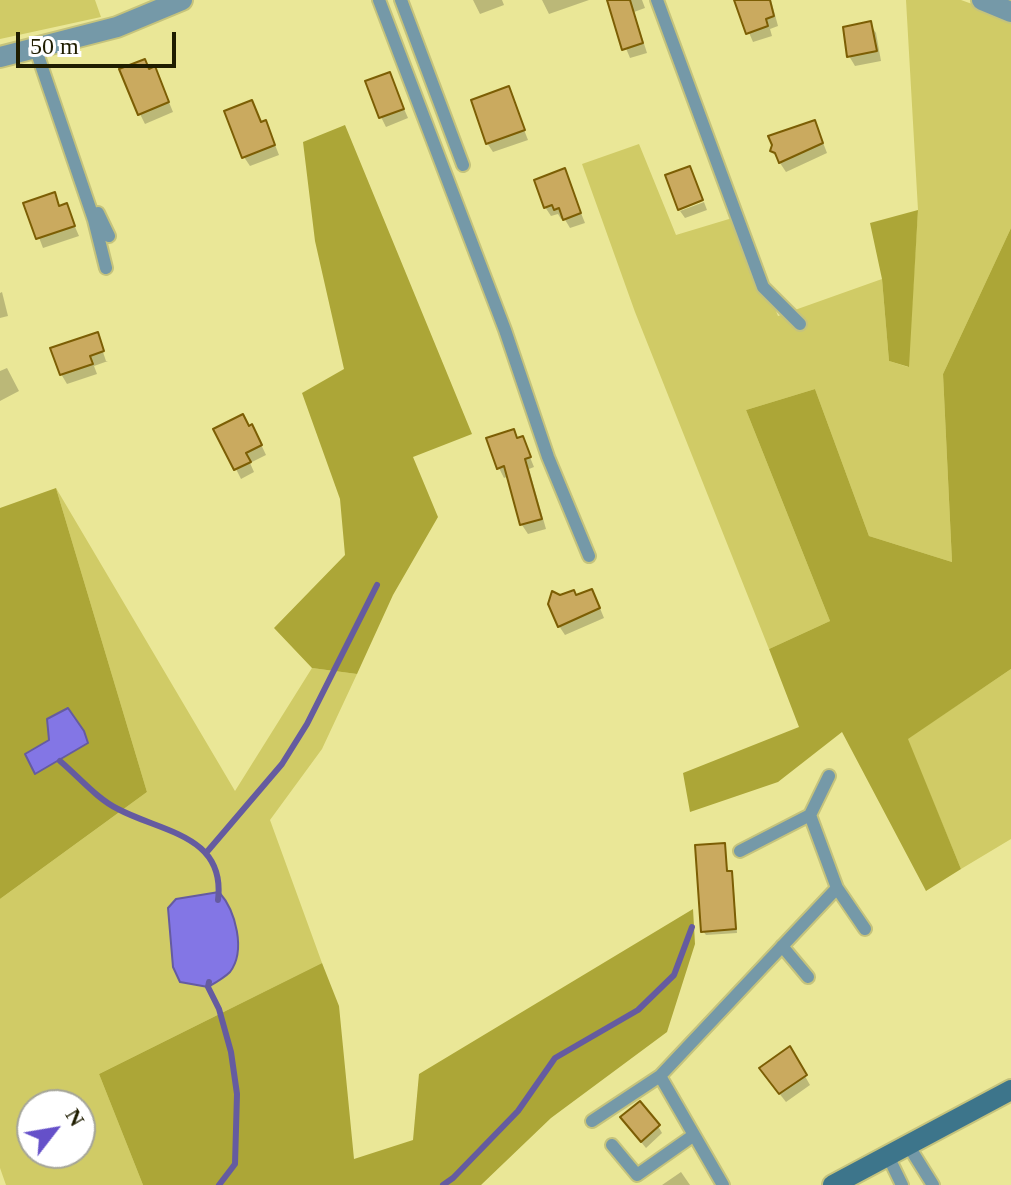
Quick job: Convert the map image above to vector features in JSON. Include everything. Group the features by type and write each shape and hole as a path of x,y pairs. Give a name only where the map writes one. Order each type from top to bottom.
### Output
{"street":[{"path":"0,57 117,27 182,0"},
{"path":"982,0 1011,12"},
{"path":"833,1185 1011,1090"}],"lane":[{"path":"379,0 505,330 548,457 589,556"},
{"path":"401,0 463,165"},
{"path":"657,0 763,287 800,324"},
{"path":"36,50 94,220 106,268"},
{"path":"77,170 109,236"},
{"path":"740,851 810,815 829,776"},
{"path":"810,815 837,888 865,929"},
{"path":"592,1121 660,1076 837,888"},
{"path":"782,946 808,977"},
{"path":"660,1076 723,1185"},
{"path":"612,1145 637,1175 694,1135"},
{"path":"908,1145 933,1185"},
{"path":"888,1156 902,1185"}],"shaded area":[{"path":"0,0 95,0 101,17 0,39"},
{"path":"906,0 961,0 1011,18 1011,228 943,374 952,562 869,536 815,389 746,410 830,621 769,649 635,312 582,164 639,144 676,235 739,216 778,316 882,279 889,361 908,367 918,210"},
{"path":"345,125 472,434 413,457 438,517 393,595 357,674 312,668 274,628 345,555 340,499 302,393 344,369 315,241 303,142"},
{"path":"918,210 909,367 889,361 882,279 870,223"},
{"path":"1011,228 1011,669 908,739 961,869 926,891 842,732 778,782 690,812 683,773 799,727 769,649 830,621 746,410 815,389 869,536 952,562 943,374"},
{"path":"56,488 235,791 312,668 357,674 322,749 270,820 322,963 99,1074 143,1185 6,1185 0,1168 0,899 147,792"},
{"path":"56,488 147,792 0,899 0,508"},
{"path":"1011,669 1011,839 961,869 907,739"},
{"path":"68,708 84,731 88,743 35,774 25,754 49,740 47,719"},
{"path":"219,892 230,910 237,931 235,963 228,974 208,987 180,982 173,967 168,908 176,899"},
{"path":"693,909 695,944 667,1032 551,1118 481,1185 143,1185 99,1074 322,963 339,1006 354,1159 413,1140 419,1074"}],"building":[{"path":"607,0 630,0 643,43 622,50"},
{"path":"734,0 770,0 774,16 766,19 768,26 746,34"},
{"path":"871,21 877,51 847,57 843,27"},
{"path":"145,59 149,69 155,66 169,102 138,115 119,69"},
{"path":"390,72 404,109 379,118 365,81"},
{"path":"509,86 525,130 486,144 471,100"},
{"path":"252,100 261,122 266,120 275,145 242,158 224,111"},
{"path":"815,120 823,143 779,163 775,153 770,151 772,145 768,136"},
{"path":"690,166 703,200 678,210 665,175"},
{"path":"565,168 581,213 563,220 559,208 554,210 552,205 544,208 534,180"},
{"path":"55,192 59,206 67,203 75,226 36,239 23,203"},
{"path":"98,332 104,351 90,356 93,364 60,375 50,348"},
{"path":"243,414 249,426 252,424 262,445 246,453 251,462 234,470 213,429"},
{"path":"514,429 517,438 523,436 531,457 525,459 542,519 520,525 504,466 497,469 486,438"},
{"path":"592,589 600,608 558,627 548,604 552,591 560,595 574,590 576,595"},
{"path":"725,843 727,871 732,871 736,929 701,932 695,845"},
{"path":"790,1046 807,1075 779,1094 759,1068"},
{"path":"640,1101 660,1125 641,1142 620,1117"}],"waterway":[{"path":"206,853 282,764 307,724 377,585"},
{"path":"60,761 110,805 171,831 201,849 212,862 218,878 218,900"},
{"path":"443,1185 518,1111 555,1058 638,1010 674,975 692,927"},
{"path":"209,982 208,987 219,1009 231,1052 237,1094 235,1164 219,1185"}]}
